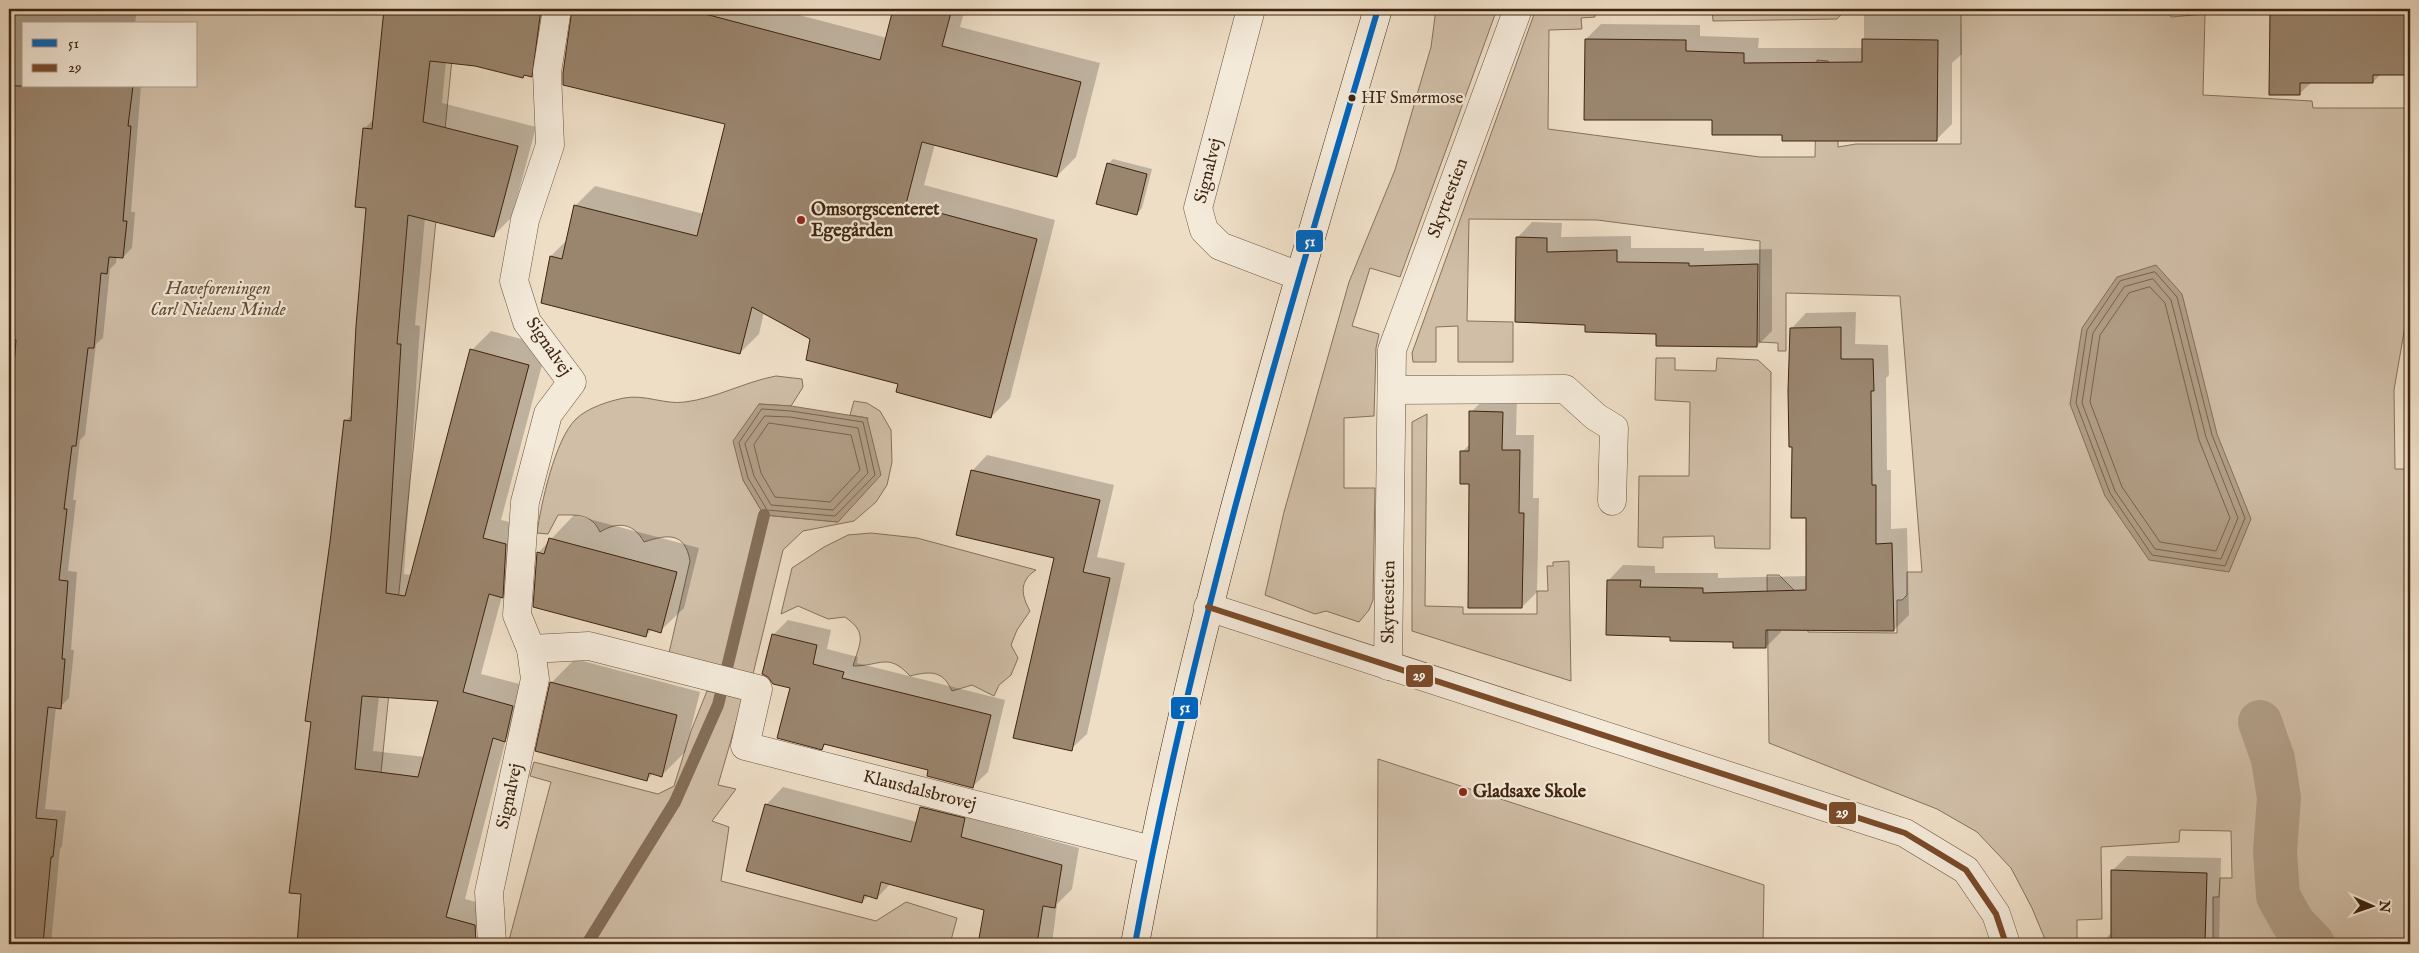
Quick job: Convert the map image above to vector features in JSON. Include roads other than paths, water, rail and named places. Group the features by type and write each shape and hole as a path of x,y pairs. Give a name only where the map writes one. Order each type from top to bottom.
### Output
{"street":[{"name":"Signalvej","path":"492,944 489,892 535,679 531,649 517,615 525,502 548,414 572,382 528,322 514,281 525,220 550,145 547,72 557,9"},
{"name":"Signalvej","path":"1251,9 1198,208 1204,230 1220,246 1299,276"},
{"path":"1135,944 1152,850 1208,607 1299,276 1378,9"},
{"name":"Skyttestien","path":"1388,666 1392,350 1518,9"},
{"path":"1392,390 1565,389 1596,417 1614,428 1612,500"},
{"path":"1208,607 1905,832 1966,870 1996,914 2006,944"},
{"name":"Klausdalsbrovej","path":"531,649 589,646 754,688 745,746 1152,850"}],"water":[{"path":"2156,265 2182,294 2217,434 2251,519 2229,572 2149,560 2105,496 2070,404 2082,328 2117,277"},
{"path":"759,404 791,406 867,418 881,475 838,522 764,515 743,480 733,441"}],"waterway":[{"path":"587,944 675,802 718,705 764,515"},
{"path":"2260,722 2273,759 2279,798 2275,851 2278,896 2293,923 2313,944"}],"place":[{"name":"HF Smørmose","path":"1352,98"},
{"name":"Omsorgscenteret Egegården","path":"801,220"},
{"name":"Gladsaxe Skole","path":"1463,792"}],"park label":[{"name":"Haveforeningen Carl Nielsens Minde","path":"218,299"}]}
